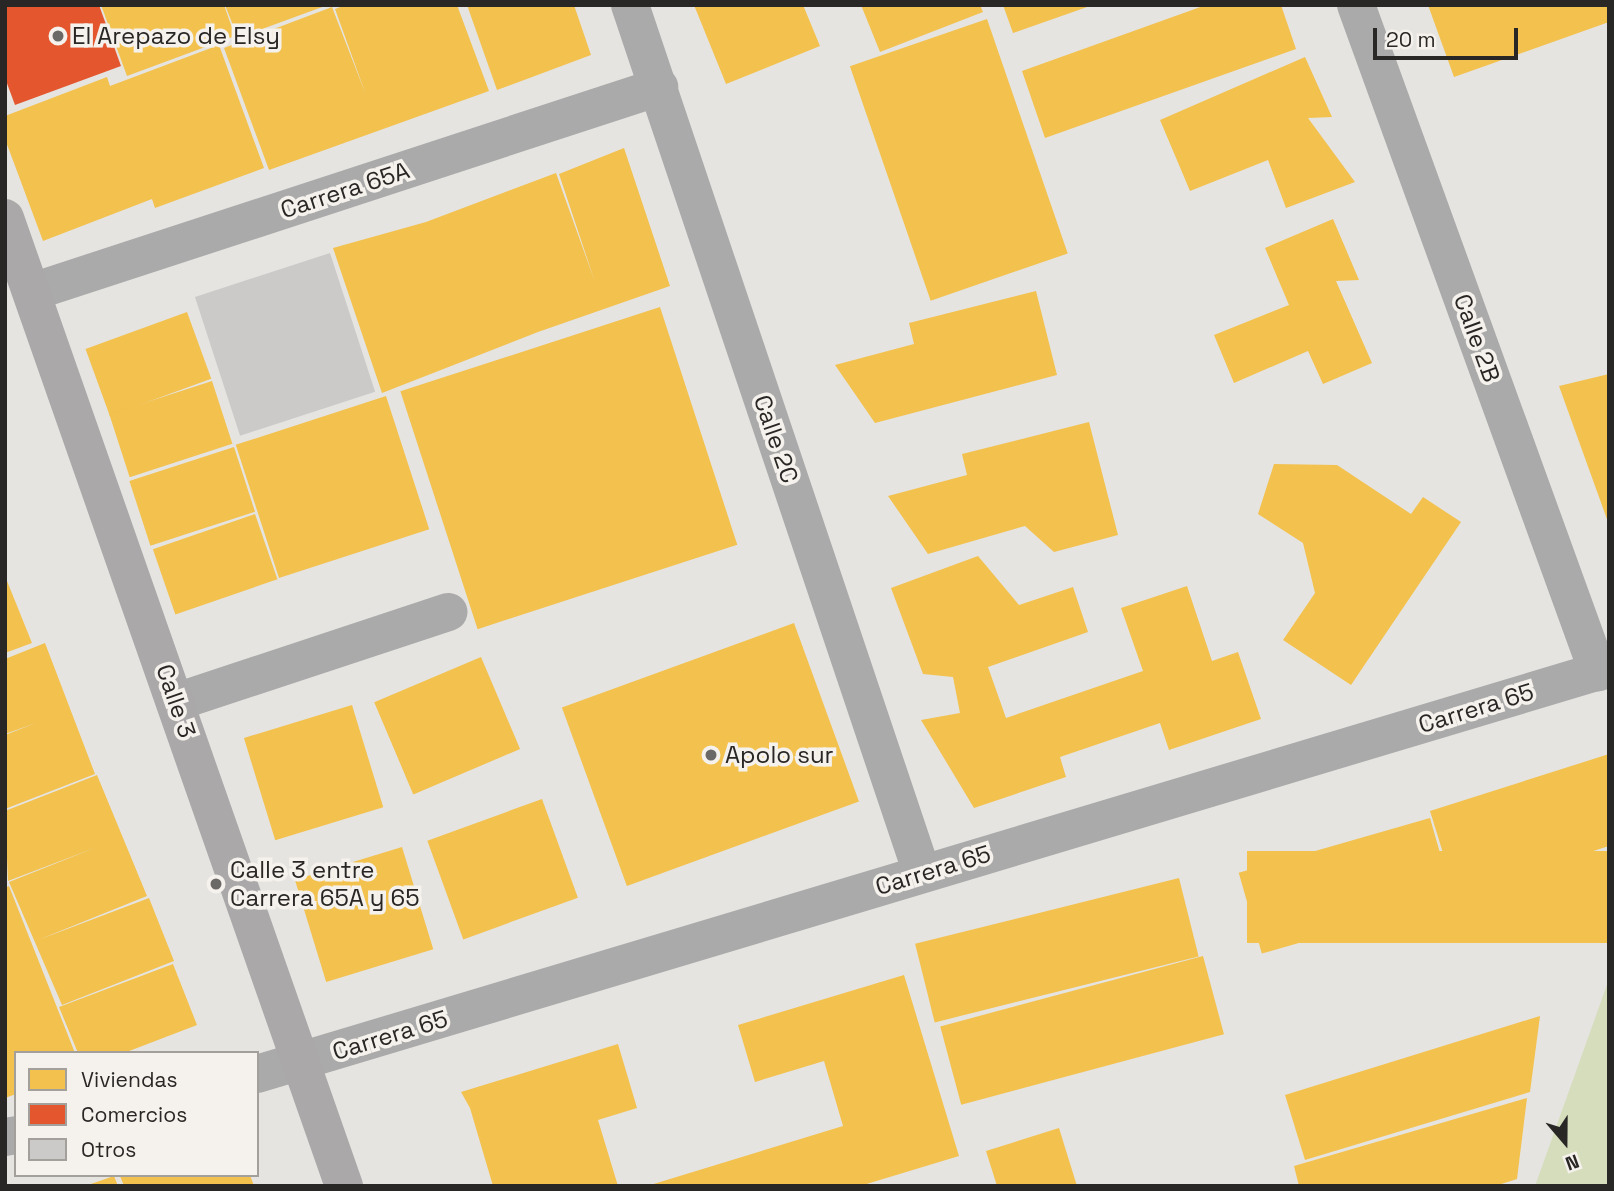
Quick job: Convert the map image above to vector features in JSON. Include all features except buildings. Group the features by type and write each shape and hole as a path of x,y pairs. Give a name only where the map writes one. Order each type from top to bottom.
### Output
{"street":[{"name":"Calle 2C","path":"630,5 922,873"},
{"name":"Calle 2B","path":"1356,5 1603,670"},
{"name":"Carrera 65A","path":"32,292 659,87"},
{"name":"Calle 3","path":"5,218 344,1186"},
{"path":"176,702 448,612"},
{"name":"Carrera 65","path":"259,1073 1603,670"}],"green space":[{"path":"1609,979 1609,1186 1535,1186"}],"place":[{"name":"El Arepazo de Elsy","path":"58,36"},
{"name":"Apolo sur","path":"711,755"},
{"name":"Calle 3 entre Carrera 65A y 65","path":"216,884"}]}
